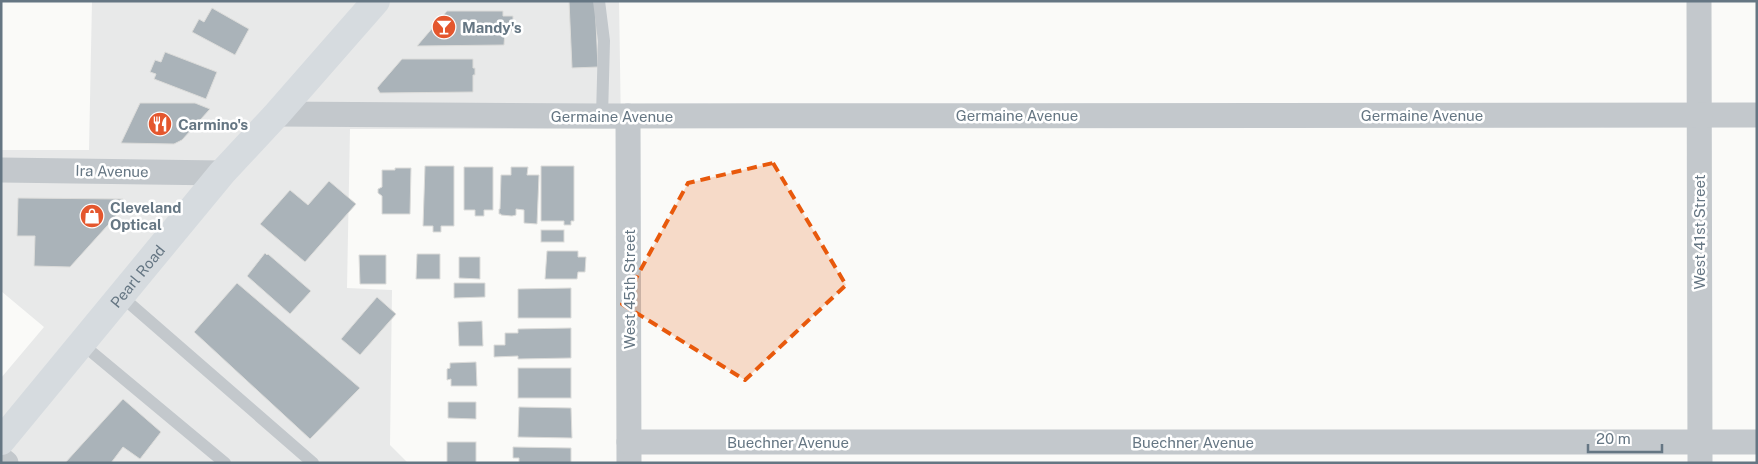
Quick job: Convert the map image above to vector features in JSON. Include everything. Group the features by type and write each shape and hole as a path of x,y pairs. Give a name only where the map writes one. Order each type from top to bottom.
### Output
{"main road":[{"name":"Pearl Road","path":"1,441 222,173 277,114 376,1"}],"street":[{"name":"West 41st Street","path":"1700,1 1700,453"},
{"name":"Germaine Avenue","path":"277,114 602,116 1757,115"},
{"name":"West 45th Street","path":"628,116 629,452"},
{"name":"Ira Avenue","path":"1,170 222,173"},
{"name":"Buechner Avenue","path":"629,452 1700,453 1757,442"},
{"path":"1,459 6,463"}],"lane":[{"path":"599,1 604,42 602,116"},
{"path":"121,296 313,463"},
{"path":"82,344 225,463"}],"highlighted area":[{"path":"773,163 846,285 745,380 622,304 688,183"}],"shaded area":[{"path":"92,1 619,1 621,129 350,129 347,288 392,290 390,445 408,463 1,463 1,378 44,327 1,291 1,150 89,150"}],"building":[{"path":"569,1 595,1 598,67 572,68"},
{"path":"212,8 249,29 235,55 192,32 199,19 204,22"},
{"path":"447,11 503,11 503,16 513,16 513,31 505,31 504,45 417,46"},
{"path":"165,52 217,72 206,99 154,79 156,74 150,72 155,60 161,62"},
{"path":"402,59 473,59 475,75 473,75 473,92 380,93 377,88"},
{"path":"140,103 195,103 210,109 182,140 174,144 121,143"},
{"path":"425,166 454,166 454,226 441,226 441,232 433,232 433,226 423,226"},
{"path":"541,166 574,166 574,221 571,221 571,225 564,225 564,221 541,221"},
{"path":"464,167 493,167 493,210 484,210 484,216 475,216 475,210 464,210"},
{"path":"511,167 528,167 527,175 539,175 537,224 524,223 524,210 516,209 516,215 512,216 499,214 501,175 511,175"},
{"path":"395,168 411,168 410,214 382,214 382,196 378,193 378,189 382,187 382,170 395,170"},
{"path":"329,181 356,204 305,262 260,224 290,190 308,205"},
{"path":"18,198 123,199 126,205 70,267 34,266 35,236 17,236"},
{"path":"541,230 564,230 564,242 541,242"},
{"path":"547,251 578,251 578,257 586,257 585,272 578,272 577,279 545,279"},
{"path":"265,253 311,291 290,314 247,276"},
{"path":"417,254 440,254 440,279 416,279"},
{"path":"359,255 386,255 386,284 360,284"},
{"path":"459,257 480,257 480,279 459,278"},
{"path":"237,283 360,388 310,439 194,332"},
{"path":"454,283 485,283 485,297 454,298"},
{"path":"571,288 571,318 518,318 518,289"},
{"path":"377,297 396,314 360,355 341,339"},
{"path":"482,321 483,346 459,346 458,322"},
{"path":"571,328 571,358 518,359 518,356 494,357 494,345 505,345 505,333 518,333 518,329"},
{"path":"476,362 477,386 451,386 451,379 447,380 447,369 450,368 450,363"},
{"path":"518,368 571,368 571,398 518,398"},
{"path":"123,399 161,432 140,459 123,447 111,463 65,463"},
{"path":"448,402 476,402 476,419 448,418"},
{"path":"519,407 571,408 572,438 518,437"},
{"path":"447,442 476,442 476,463 447,463"},
{"path":"513,447 571,448 571,463 519,463 519,458 513,458"}],"place":[{"name":"Mandy's","path":"444,27"},
{"name":"Carmino's","path":"160,124"},
{"name":"Cleveland Optical","path":"92,216"}]}
